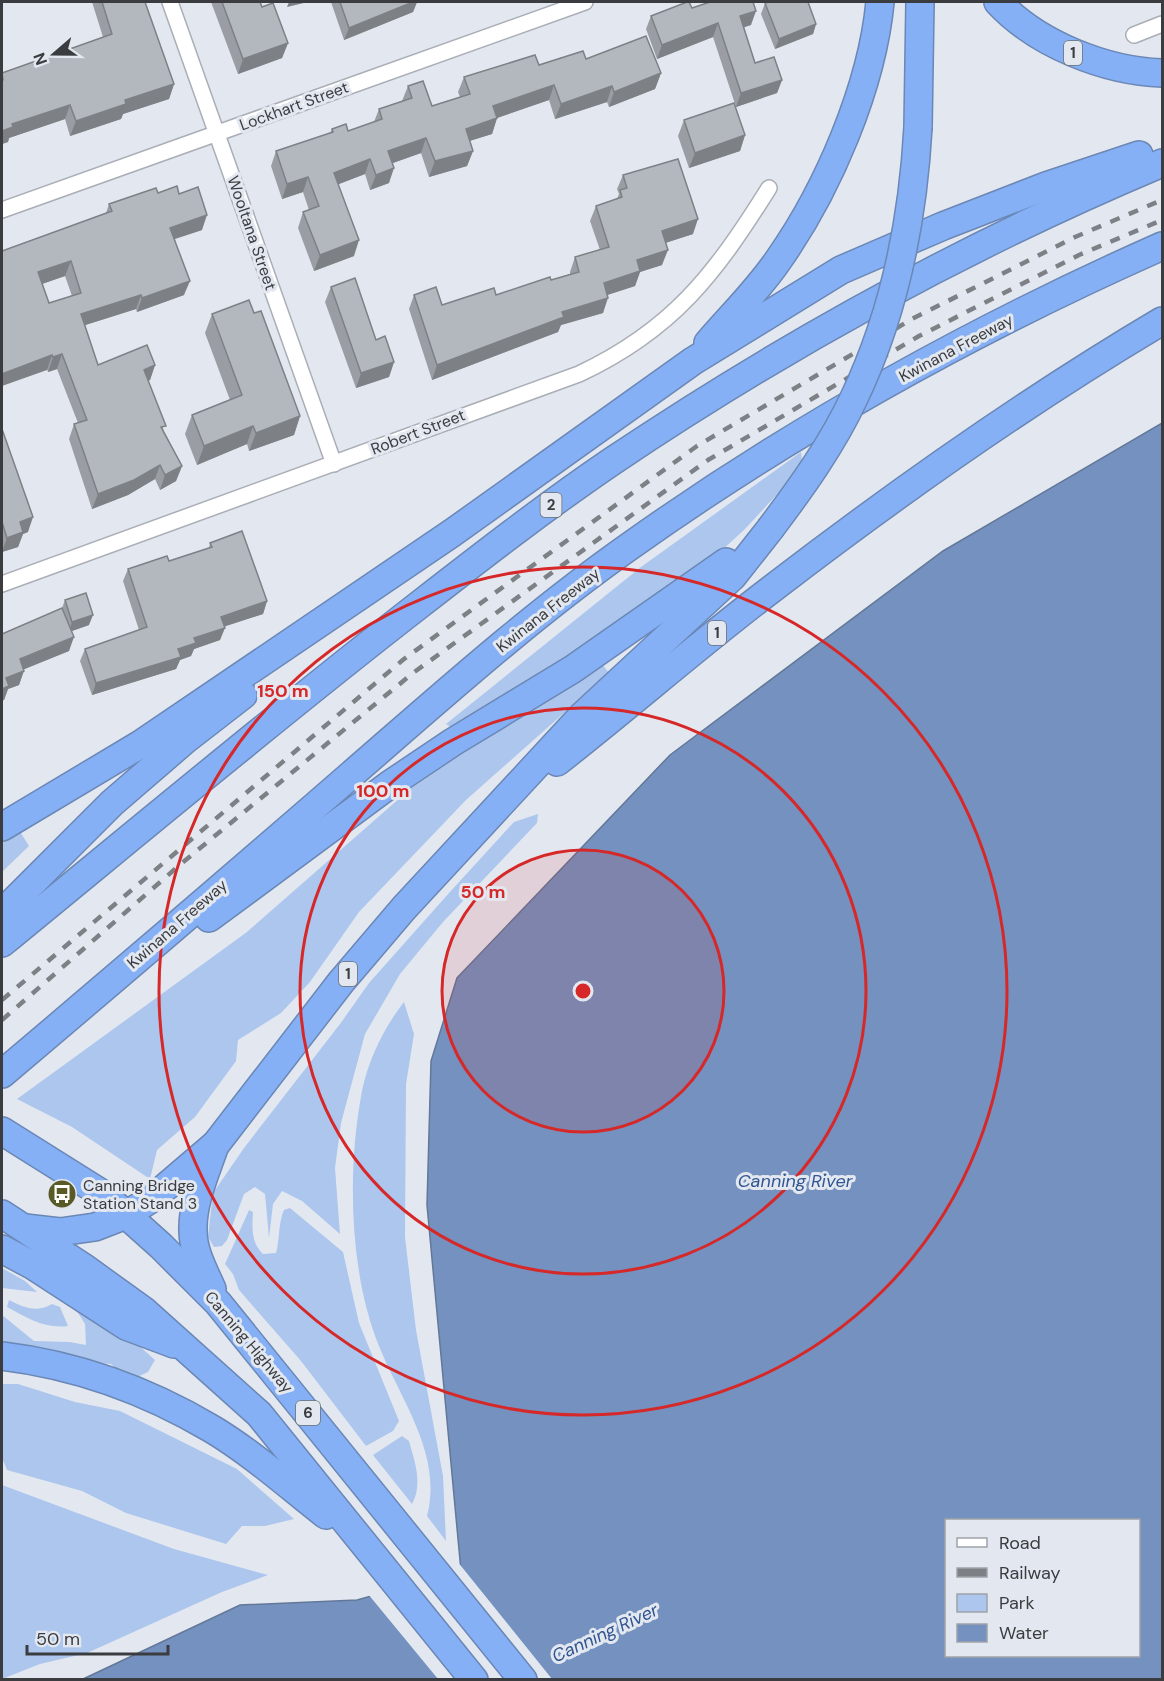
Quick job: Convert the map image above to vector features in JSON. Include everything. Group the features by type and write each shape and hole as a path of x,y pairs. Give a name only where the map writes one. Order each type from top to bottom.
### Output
{"highway":[{"path":"693,361 779,260 813,200 845,134 869,66 880,2"},
{"path":"492,812 581,717 733,576 796,494 853,400 876,343 902,249 915,172 920,2"},
{"name":"1","path":"998,2 1047,39 1076,55 1131,70 1162,73"},
{"path":"2,827 141,744 452,533 693,361 841,270 1046,186 1162,148"},
{"name":"2","path":"2,943 374,640 523,525 611,462 789,350 926,273 1024,224 1162,163"},
{"name":"Kwinana Freeway","path":"2,1074 484,661 629,546 733,477 872,393 1036,306 1162,246"},
{"name":"1","path":"2,1214 25,1228 60,1232 95,1227 126,1215 154,1197 216,1144 341,982 492,812 614,717 771,589 947,459 1046,392 1162,321"},
{"path":"27,1053 389,785 620,637 770,529"},
{"path":"2,913 112,803 185,740 452,533"},
{"name":"Canning Highway","path":"2,1131 104,1195 218,1303 398,1522 523,1680"},
{"name":"1","path":"216,1144 198,1196 192,1230 195,1248 218,1303"},
{"name":"6","path":"25,1228 144,1311 192,1351 259,1414 474,1680"},
{"path":"2,1249 32,1265 126,1326 192,1351"},
{"path":"2,1356 83,1373 162,1402 214,1430 366,1547"}],"street":[{"name":"Wooltana Street","path":"170,2 334,464"},
{"name":"Lockhart Street","path":"2,210 585,2"},
{"path":"1134,34 1162,24"},
{"name":"Robert Street","path":"2,584 579,374 617,356 671,316 721,262 769,188"}],"green space":[{"path":"801,452 802,460 783,488 744,530 697,573 456,731 446,724 641,567"},
{"path":"602,664 609,673 466,800 359,912 310,982 281,1013 238,1040 236,1061 195,1117 157,1150 150,1179 72,1127 17,1099 247,932 409,790 491,734 547,702"},
{"path":"538,814 537,823 443,922 400,974 365,1034 341,1123 335,1168 340,1234 302,1201 282,1191 273,1204 269,1238 265,1194 255,1187 244,1194 227,1240 222,1246 214,1247 208,1237 213,1193 244,1148 369,983 514,822"},
{"path":"19,830 29,846 2,872 2,841"},
{"path":"404,1002 414,1034 406,1084 405,1237 416,1330 443,1476 446,1541 427,1516 430,1493 425,1450 379,1346 369,1317 356,1254 354,1153 362,1091 368,1067 378,1044"},
{"path":"290,1208 343,1252 359,1323 399,1421 393,1431 366,1446 301,1361 239,1290 233,1274 225,1264 249,1210 253,1212 254,1240 263,1254 276,1253 282,1215 284,1210"},
{"path":"2,1268 25,1281 37,1292 2,1288"},
{"path":"68,1297 135,1342 155,1360 148,1372 135,1378 121,1373 111,1364 91,1363 2,1342 2,1315 34,1341 86,1345 85,1324"},
{"path":"9,1300 36,1309 52,1304 60,1307 68,1326 51,1326 29,1319 7,1307"},
{"path":"2,1384 18,1384 75,1402 120,1411 237,1469 294,1519 265,1526 242,1526 226,1544 126,1513 82,1491 7,1470 2,1458"},
{"path":"402,1436 409,1441 417,1473 417,1489 412,1504 373,1455"},
{"path":"2,1485 174,1549 268,1575 222,1592 87,1653 40,1664 2,1679"}],"water":[{"name":"Canning River","path":"1162,423 1162,1679 81,1680 240,1605 357,1600 461,1571 427,1205 431,1061 457,978 670,755 943,551"}],"pier":[{"path":"457,1561 552,1679 438,1679 368,1594 458,1569"}],"building":[{"path":"102,2 145,2 174,84 125,100 126,104 76,121 70,105 12,124 13,127 2,131 2,73 112,34"},
{"path":"222,2 260,2 262,7 273,3 288,43 243,59"},
{"path":"340,2 413,2 349,28"},
{"path":"687,2 692,8 710,2 753,2 756,11 740,16 755,63 774,57 782,80 741,93 718,23 662,45 651,16"},
{"path":"808,2 816,24 779,39 765,3"},
{"path":"646,36 661,73 614,92 612,86 561,104 554,85 493,106 497,118 466,129 473,151 435,161 426,138 388,151 394,168 376,175 370,159 334,173 359,240 320,255 303,212 319,206 308,177 287,184 276,151 333,132 332,129 346,124 348,131 382,119 379,109 412,98 408,86 423,81 432,106 470,94 464,77 535,55 539,65 583,51 586,59"},
{"path":"734,103 745,135 695,153 684,120"},
{"path":"678,159 698,219 662,231 668,250 637,260 640,271 604,283 608,298 562,312 564,317 437,365 414,295 436,287 442,305 494,288 496,295 550,277 551,280 579,272 575,257 609,247 596,206 622,197 620,190 627,188 623,175"},
{"path":"177,186 179,194 198,187 207,215 170,228 190,281 142,298 141,295 81,314 98,365 147,345 155,365 144,370 166,426 161,427 182,466 165,475 160,465 134,480 98,494 74,424 87,420 62,354 53,357 52,355 2,374 2,251 112,211 109,204 156,188 158,193","holes":["71,261 81,293 49,303 38,272"]},
{"path":"355,278 376,340 385,336 394,362 361,373 331,287"},
{"path":"249,300 254,313 261,311 300,416 256,433 253,426 204,446 192,415 242,395 212,314"},
{"path":"2,429 33,517 20,522 23,532 7,538 2,522"},
{"path":"242,531 267,601 221,617 225,628 194,638 196,643 178,649 181,657 96,683 85,649 147,627 128,569 167,556 169,561 212,547 210,543"},
{"path":"86,593 93,615 72,622 65,600"},
{"path":"62,608 74,637 20,659 24,671 6,678 9,686 2,689 2,634"}],"railway":[{"path":"2,1000 404,659 697,446 912,319 1075,237 1162,200"},
{"path":"2,1020 182,863 413,673 708,460 919,336 1079,255 1162,220"}],"place":[{"name":"Canning Bridge Station Stand 3","path":"62,1194"}]}
